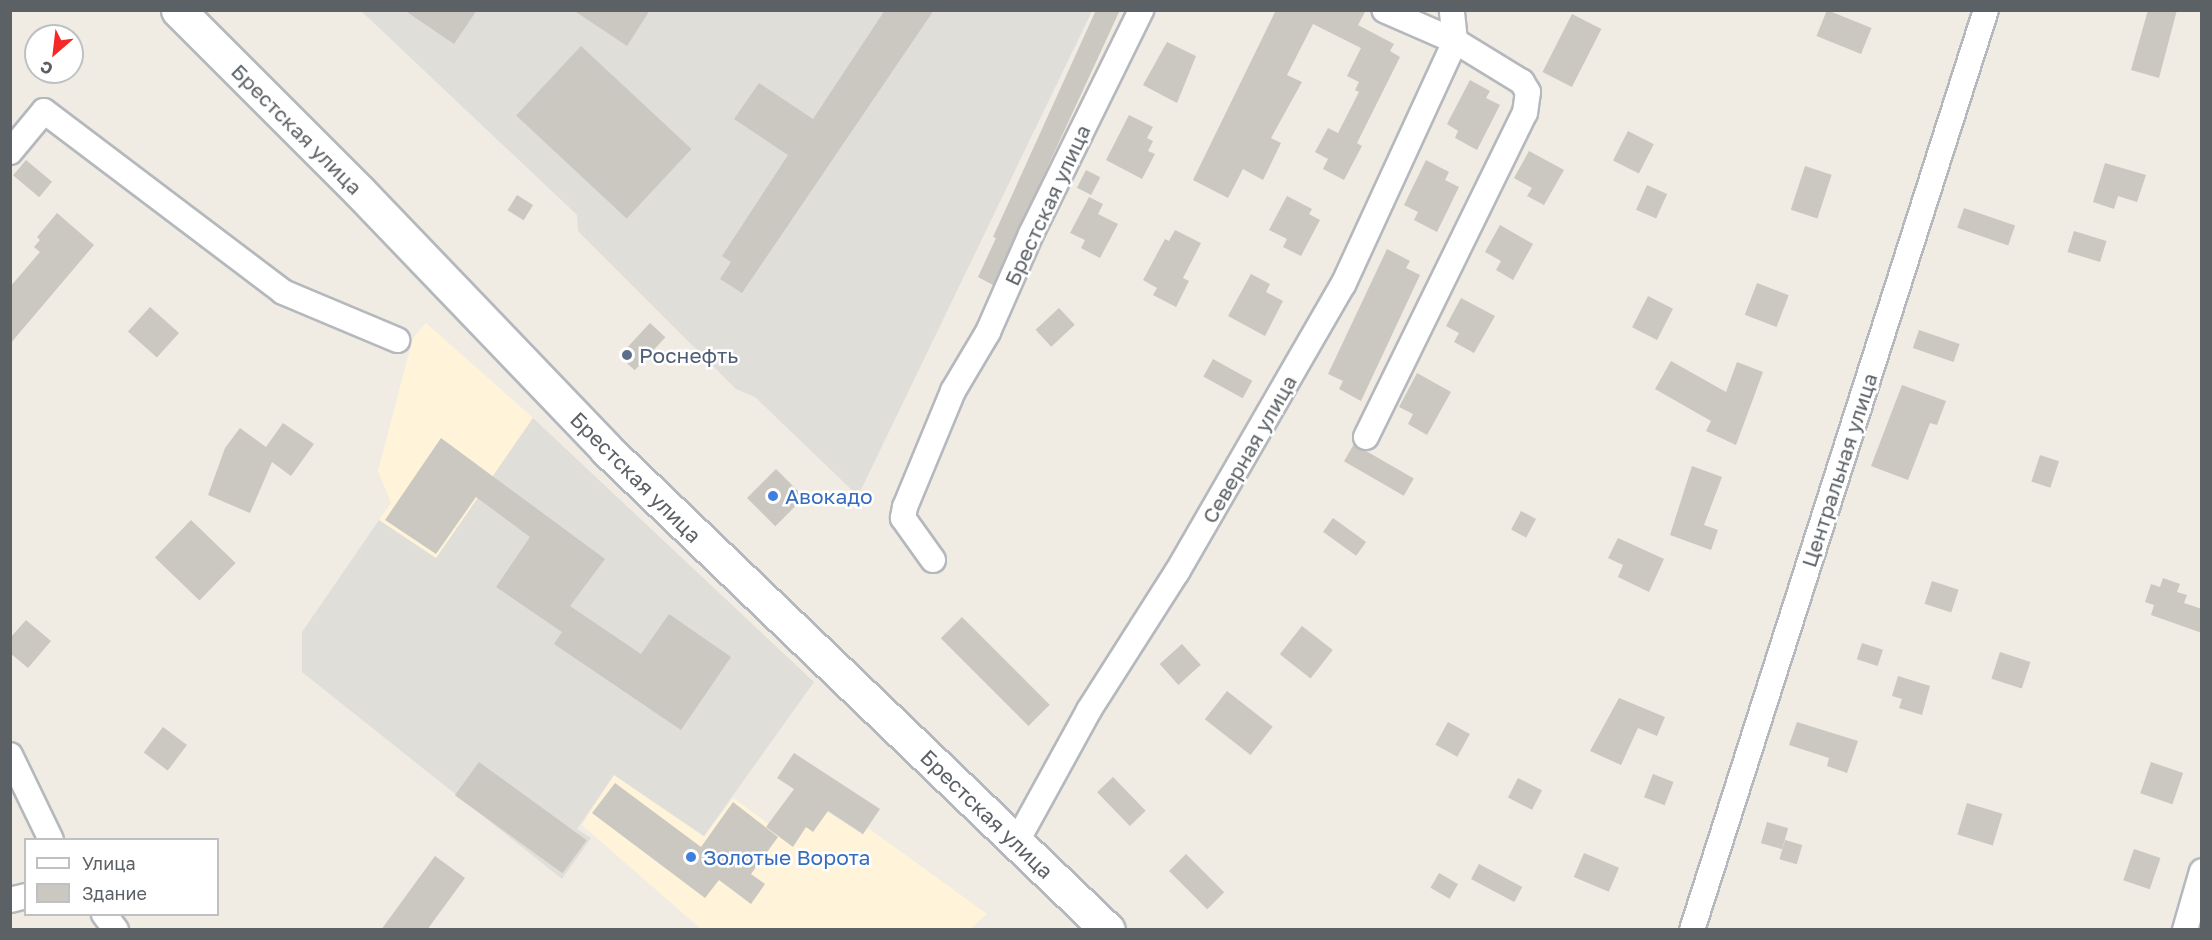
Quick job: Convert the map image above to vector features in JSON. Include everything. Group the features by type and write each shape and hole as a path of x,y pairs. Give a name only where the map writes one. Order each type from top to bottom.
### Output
{"main road":[{"name":"Брестская улица","path":"178,10 359,191 606,449 1108,930"}],"street":[{"name":"Брестская улица","path":"933,560 903,518 905,507 953,391 988,333 1031,234 1141,10"},
{"path":"1366,437 1525,113 1528,93 1522,82 1459,43 1384,10"},
{"path":"1452,10 1459,43"},
{"name":"Центральная улица","path":"1692,930 1986,10"},
{"name":"Северная улица","path":"1016,843 1089,710 1182,562 1344,285 1459,43"},
{"path":"10,152 44,111 283,292 397,340"},
{"path":"10,755 50,838"},
{"path":"2185,930 2202,872"},
{"path":"105,916 116,930"}],"shaded area":[{"path":"361,11 1092,11 858,496 755,397 736,389 578,231 577,215"},
{"path":"426,323 533,418 436,559 379,520 391,503 378,471 413,338"},
{"path":"533,418 814,682 704,836 614,775 577,829 591,838 562,879 302,672 302,632 379,520 436,558"},
{"name":"Золотые Ворота","path":"614,775 704,837 733,798 769,824 793,790 863,835 868,828 987,914 970,929 701,929 582,825"}],"building":[{"path":"404,10 477,10 454,44"},
{"path":"573,10 650,10 627,46"},
{"path":"885,10 934,10 742,293 720,279 731,262 722,256 788,155 734,119 759,83 813,119"},
{"path":"1096,10 1120,10 993,285 978,277 996,238 993,237"},
{"path":"1276,10 1366,10 1358,25 1394,44 1390,51 1400,57 1357,143 1362,146 1344,180 1323,169 1328,159 1315,152 1328,128 1338,133 1359,92 1355,90 1359,82 1347,76 1361,48 1313,24 1287,75 1302,82 1271,138 1281,143 1263,180 1243,169 1228,198 1193,180"},
{"path":"1827,10 1872,28 1861,54 1817,36"},
{"path":"2148,10 2177,10 2159,78 2131,70"},
{"path":"1572,14 1601,29 1572,87 1542,72"},
{"path":"1167,42 1196,56 1177,103 1143,85"},
{"path":"581,46 691,149 627,218 516,115"},
{"path":"1470,80 1490,91 1486,98 1500,105 1477,150 1455,138 1458,131 1447,124"},
{"path":"1129,115 1153,127 1147,138 1153,141 1148,151 1155,154 1142,179 1106,160"},
{"path":"1628,131 1654,144 1639,174 1613,160"},
{"path":"1529,151 1564,170 1544,205 1527,196 1532,188 1514,178"},
{"path":"26,160 52,182 39,197 13,175"},
{"path":"1426,160 1449,172 1445,180 1459,187 1437,232 1414,220 1418,212 1404,205"},
{"path":"2105,163 2146,175 2137,202 2118,196 2114,209 2093,202"},
{"path":"1805,166 1832,175 1817,218 1791,210"},
{"path":"1086,170 1100,177 1091,195 1077,188"},
{"path":"1647,185 1667,194 1656,219 1636,210"},
{"path":"517,195 533,205 524,220 507,210"},
{"path":"1287,196 1312,209 1309,214 1320,220 1301,256 1283,247 1287,239 1269,230"},
{"path":"1089,197 1103,204 1098,214 1118,224 1100,258 1081,248 1085,240 1070,233"},
{"path":"1964,208 2015,226 2008,245 1957,228"},
{"path":"57,213 94,245 10,344 10,287 40,252 34,247 40,240 37,237"},
{"path":"1500,225 1533,244 1513,280 1496,270 1501,261 1485,252"},
{"path":"1175,230 1201,243 1183,278 1189,281 1176,307 1153,295 1157,288 1143,280 1165,239 1169,241"},
{"path":"2074,231 2107,241 2100,262 2068,252"},
{"path":"1387,249 1410,261 1406,268 1420,275 1361,401 1339,389 1343,381 1328,374"},
{"path":"1251,274 1270,284 1266,292 1283,301 1265,336 1228,316"},
{"path":"1757,283 1789,295 1777,327 1745,315"},
{"path":"1648,296 1673,309 1657,340 1632,327"},
{"path":"1461,298 1495,316 1474,353 1454,342 1459,333 1446,326"},
{"path":"150,307 179,333 157,358 128,332"},
{"path":"1059,308 1075,325 1051,347 1036,330"},
{"path":"650,323 665,337 635,370 619,356"},
{"path":"1919,330 1960,344 1953,362 1913,348"},
{"path":"1213,359 1252,381 1243,398 1203,376"},
{"path":"1671,361 1726,392 1737,362 1763,372 1736,445 1706,431 1711,421 1655,389"},
{"path":"1417,373 1451,392 1427,435 1408,424 1413,414 1399,407"},
{"path":"1902,385 1946,401 1937,425 1930,423 1908,480 1871,466"},
{"path":"283,423 314,444 291,476 272,462 250,513 208,495 225,448 240,428 266,447"},
{"path":"441,438 605,559 570,606 641,654 669,614 731,657 681,730 554,644 562,632 496,587 530,537 476,497 436,554 385,520"},
{"path":"1354,444 1414,478 1404,496 1344,461"},
{"path":"2040,455 2059,461 2050,488 2031,482"},
{"path":"1692,466 1722,477 1704,525 1718,530 1711,550 1670,535"},
{"path":"776,469 804,497 775,526 747,498"},
{"path":"1521,511 1536,519 1526,538 1511,530"},
{"path":"1333,518 1366,542 1356,556 1323,532"},
{"path":"191,520 236,563 199,600 155,557"},
{"path":"1618,538 1664,559 1649,592 1618,577 1623,565 1608,558"},
{"path":"2163,578 2180,584 2177,592 2187,595 2184,603 2202,609 2202,633 2151,615 2154,605 2145,602 2151,584 2160,587"},
{"path":"1932,581 1959,590 1951,612 1925,604"},
{"path":"962,617 1050,705 1028,726 941,638"},
{"path":"26,620 51,641 28,668 10,653 10,638"},
{"path":"1302,626 1333,650 1311,678 1280,654"},
{"path":"1862,643 1883,650 1878,666 1857,659"},
{"path":"1182,644 1201,665 1178,685 1160,664"},
{"path":"2000,652 2030,662 2022,689 1991,679"},
{"path":"1898,676 1930,686 1922,715 1899,708 1902,699 1892,696"},
{"path":"1227,691 1273,727 1251,755 1205,719"},
{"path":"1619,698 1665,717 1657,736 1638,728 1621,765 1590,751"},
{"path":"1448,722 1470,734 1457,757 1435,745"},
{"path":"1797,722 1858,741 1847,773 1827,766 1829,758 1789,745"},
{"path":"163,727 187,745 168,771 144,753"},
{"path":"794,753 880,809 863,834 828,811 813,832 806,827 793,847 766,827 794,789 777,778"},
{"path":"479,762 587,840 563,873 455,795"},
{"path":"2151,762 2183,773 2172,804 2140,793"},
{"path":"1653,774 1674,782 1665,805 1644,797"},
{"path":"1113,777 1146,811 1130,826 1097,792"},
{"path":"1518,778 1542,790 1532,810 1508,798"},
{"path":"615,783 701,847 733,802 778,837 751,874 765,884 751,904 719,880 705,898 592,813"},
{"path":"1967,803 2002,814 1993,845 1957,835"},
{"path":"1767,822 1788,828 1782,849 1761,843"},
{"path":"1785,840 1802,845 1797,864 1779,859"},
{"path":"2134,849 2160,858 2150,889 2123,880"},
{"path":"1584,853 1619,868 1609,892 1574,877"},
{"path":"1186,854 1224,892 1207,909 1169,871"},
{"path":"435,856 465,878 427,930 381,930"},
{"path":"1479,864 1522,887 1514,902 1471,879"},
{"path":"1439,873 1458,884 1450,899 1430,888"}],"place":[{"name":"Роснефть","path":"627,355"},
{"name":"Авокадо","path":"773,496"},
{"name":"Золотые Ворота","path":"691,857"}]}
